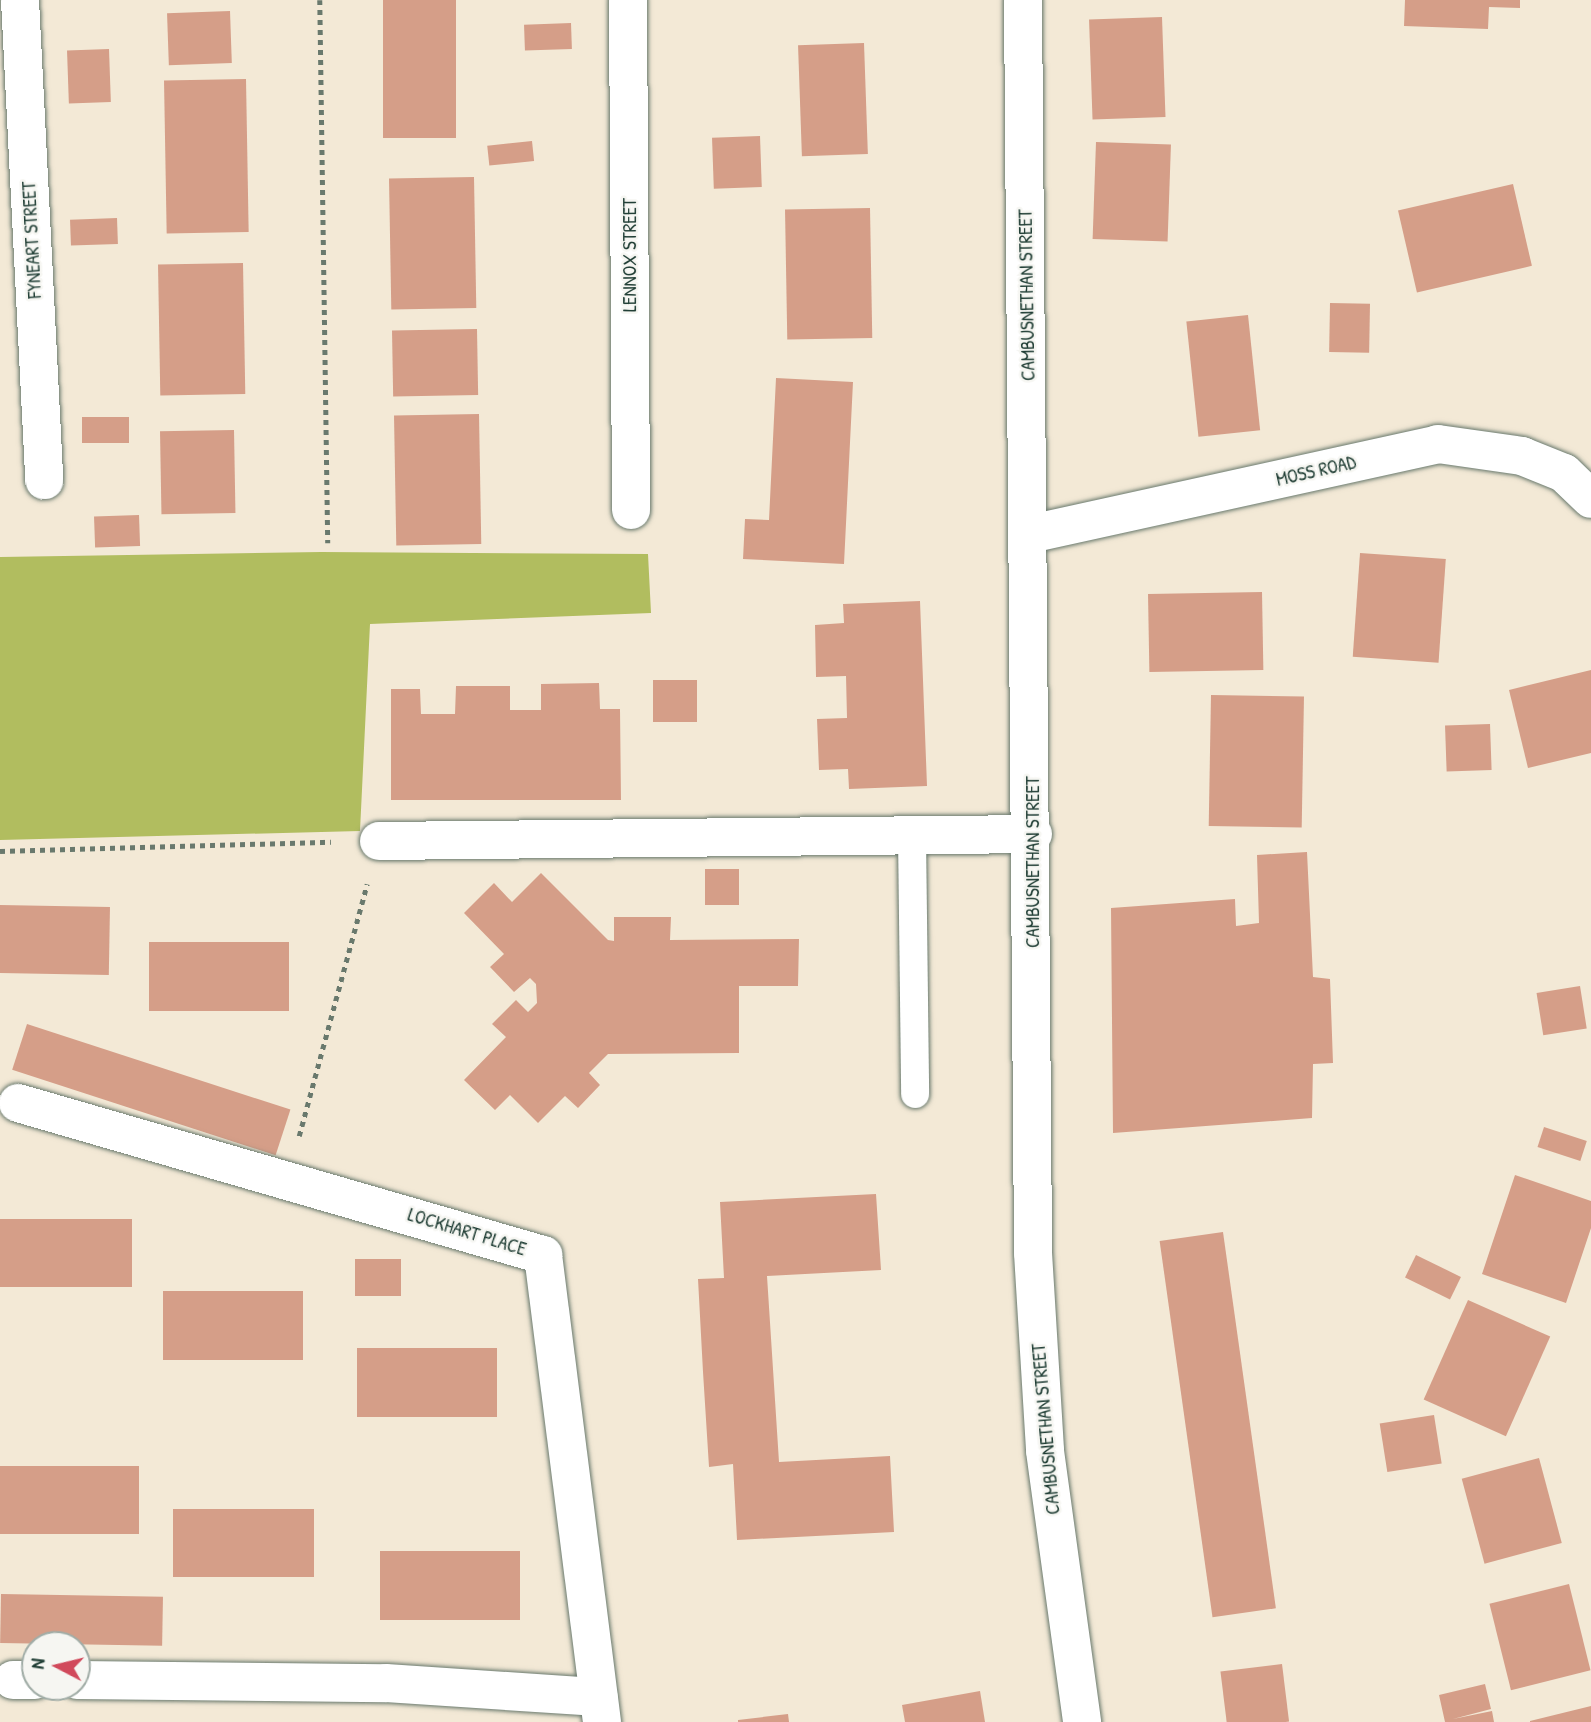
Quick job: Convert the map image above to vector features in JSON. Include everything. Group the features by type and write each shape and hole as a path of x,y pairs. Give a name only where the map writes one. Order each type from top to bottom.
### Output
{"street":[{"name":"FYNEART STREET","path":"20,0 44,480"},
{"name":"LENNOX STREET","path":"628,0 631,510"},
{"name":"CAMBUSNETHAN STREET","path":"1023,0 1033,834 1035,1279 1045,1451 1082,1722"},
{"name":"MOSS ROAD","path":"1030,534 1438,444 1522,456 1564,473 1591,499"},
{"path":"379,841 1033,834"},
{"name":"LOCKHART PLACE","path":"18,1103 288,1178 543,1255 601,1709"},
{"path":"91,1681 386,1683 601,1709"}],"lane":[{"path":"912,835 915,1094"}],"path":[{"path":"320,0 328,543"},
{"path":"0,851 379,841 288,1178"}],"green space":[{"path":"321,552 648,554 651,613 370,624 360,831 0,840 0,557"}],"building":[{"path":"383,0 456,0 456,138 383,138"},
{"path":"1405,0 1520,0 1520,8 1489,7 1488,29 1404,26"},
{"path":"230,11 232,63 169,65 167,13"},
{"path":"1162,17 1165,117 1093,119 1089,20"},
{"path":"571,23 572,49 525,51 524,25"},
{"path":"864,43 868,154 802,156 798,45"},
{"path":"109,49 111,102 69,103 67,50"},
{"path":"246,79 249,232 167,233 164,80"},
{"path":"760,136 762,187 714,189 712,138"},
{"path":"532,141 534,161 489,166 487,146"},
{"path":"1096,142 1171,145 1168,242 1093,239"},
{"path":"474,177 476,308 391,309 389,178"},
{"path":"1513,184 1532,266 1417,292 1398,211"},
{"path":"870,208 872,338 787,339 785,209"},
{"path":"117,218 118,244 71,246 70,220"},
{"path":"243,263 245,394 160,395 158,264"},
{"path":"1330,303 1370,304 1369,353 1329,352"},
{"path":"1248,315 1260,430 1198,437 1186,321"},
{"path":"477,329 478,395 393,396 392,330"},
{"path":"776,378 853,382 844,564 743,559 745,519 769,520"},
{"path":"479,414 481,544 396,545 394,415"},
{"path":"82,417 129,417 129,443 82,443"},
{"path":"234,430 235,513 161,514 160,431"},
{"path":"139,515 140,546 95,548 94,517"},
{"path":"1360,553 1446,559 1439,663 1353,657"},
{"path":"1262,592 1263,670 1149,672 1148,594"},
{"path":"920,601 927,786 849,789 848,769 819,770 817,719 847,718 846,676 816,677 815,625 844,623 843,604"},
{"path":"1591,670 1591,753 1528,768 1509,690"},
{"path":"653,680 697,680 697,722 653,722"},
{"path":"599,683 600,709 620,709 621,800 391,800 391,689 420,689 421,714 455,714 456,686 510,686 510,710 541,710 541,684"},
{"path":"1211,695 1304,697 1302,828 1209,826"},
{"path":"1490,724 1492,770 1447,772 1445,726"},
{"path":"1307,852 1313,977 1330,979 1333,1063 1313,1064 1312,1118 1113,1133 1111,908 1235,899 1236,926 1259,923 1257,855"},
{"path":"705,869 739,869 739,905 705,905"},
{"path":"541,873 608,940 614,941 614,917 671,917 670,940 799,939 798,986 739,986 739,1053 608,1054 589,1073 600,1085 578,1108 565,1096 538,1123 510,1095 495,1110 464,1080 506,1037 492,1024 516,1000 528,1012 537,1003 536,984 530,978 514,992 490,967 504,954 464,913 494,883 512,902"},
{"path":"0,905 110,907 109,975 0,973"},
{"path":"149,942 289,942 289,1011 149,1011"},
{"path":"1580,986 1587,1028 1543,1035 1537,993"},
{"path":"27,1024 290,1110 276,1155 12,1070"},
{"path":"1544,1127 1587,1141 1580,1161 1538,1147"},
{"path":"1515,1175 1591,1201 1591,1228 1566,1303 1482,1274"},
{"path":"876,1194 881,1270 767,1276 779,1462 890,1456 894,1532 737,1540 733,1464 709,1467 698,1279 724,1278 720,1202"},
{"path":"0,1219 132,1219 132,1287 0,1287"},
{"path":"1223,1232 1276,1608 1213,1617 1160,1241"},
{"path":"1416,1255 1461,1277 1450,1299 1405,1277"},
{"path":"355,1259 401,1259 401,1296 355,1296"},
{"path":"163,1291 303,1291 303,1360 163,1360"},
{"path":"1468,1300 1550,1337 1506,1436 1424,1400"},
{"path":"357,1348 497,1348 497,1417 357,1417"},
{"path":"1434,1415 1442,1463 1387,1472 1380,1424"},
{"path":"1539,1458 1562,1543 1485,1564 1462,1479"},
{"path":"0,1466 139,1466 139,1534 0,1534"},
{"path":"173,1509 314,1509 314,1577 173,1577"},
{"path":"380,1551 520,1551 520,1620 380,1620"},
{"path":"1569,1584 1591,1670 1511,1690 1489,1604"},
{"path":"1,1594 163,1597 162,1646 91,1645 91,1631 21,1631 21,1643 0,1643"},
{"path":"1282,1664 1289,1722 1227,1722 1220,1672"},
{"path":"1485,1684 1491,1709 1453,1719 1492,1711 1494,1722 1445,1722 1439,1695"},
{"path":"980,1691 985,1722 905,1722 902,1705"},
{"path":"1591,1706 1591,1722 1530,1722 1530,1721"},
{"path":"788,1714 789,1722 738,1722 738,1720"}]}
